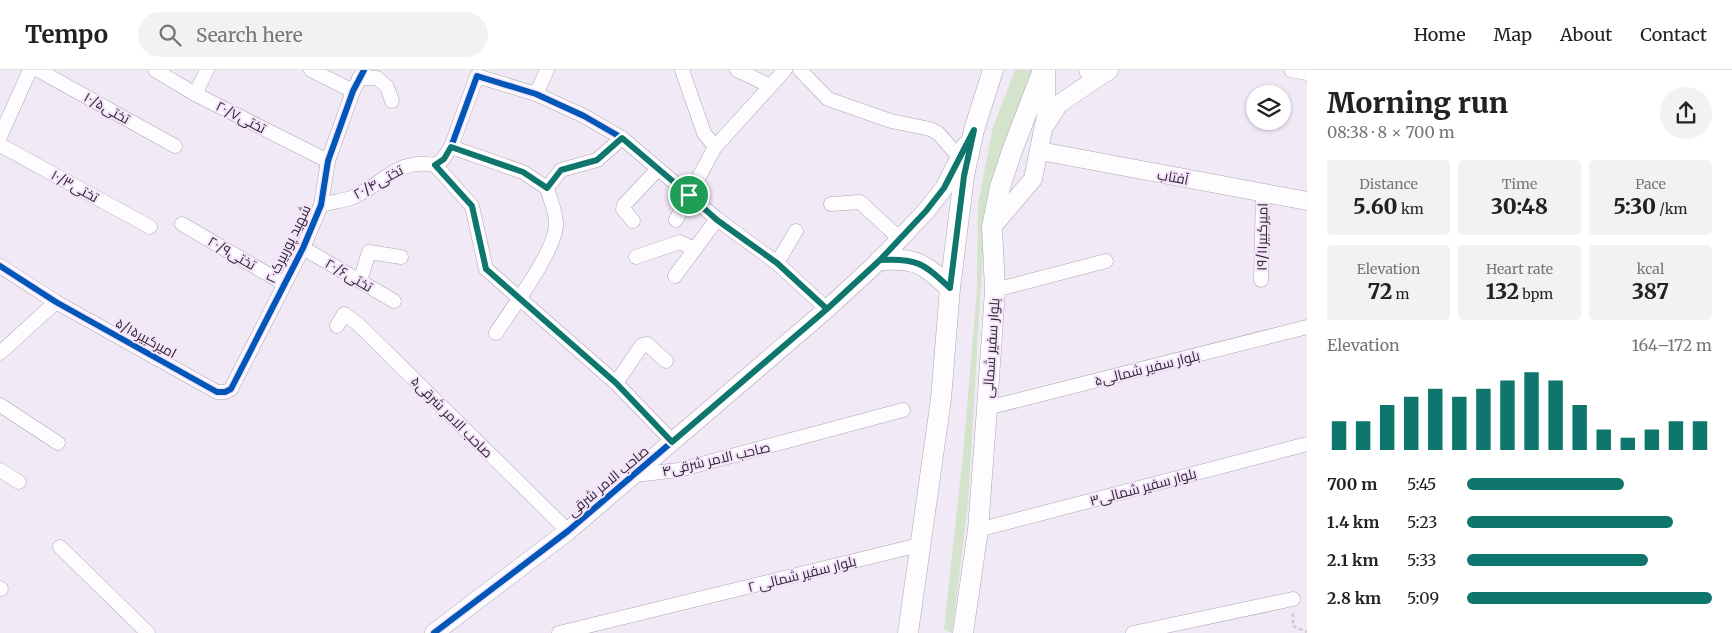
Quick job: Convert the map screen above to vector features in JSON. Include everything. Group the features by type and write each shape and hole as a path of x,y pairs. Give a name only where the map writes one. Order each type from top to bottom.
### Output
{"main road":[{"path":"908,633 941,399 950,288 964,176 974,130 993,70"},
{"name":"بلوار سفیر شمالی","path":"963,633 978,530 987,408 995,290 992,227 1006,169 1045,70"},
{"path":"880,260 905,259 926,266 950,288"}],"street":[{"path":"0,137 30,70"},
{"name":"تختی۱۰/۵","path":"38,70 175,146"},
{"name":"تختی۲۰/۷","path":"155,70 195,94 328,161"},
{"path":"195,94 207,70"},
{"path":"311,70 359,80 377,78 387,87 392,101"},
{"path":"536,94 547,70"},
{"path":"682,70 704,133 715,147"},
{"path":"737,70 770,86"},
{"path":"676,220 715,147 785,70"},
{"path":"800,70 828,99 938,133 960,158"},
{"path":"992,227 1033,179 1045,126 1045,70"},
{"path":"1045,126 1059,104 1102,70"},
{"path":"1291,70 1307,73"},
{"path":"672,442 616,383 486,269 472,206 435,165 444,159 451,147 487,75 536,94 584,116 622,138 717,220 777,263 827,309"},
{"name":"شهید پوربیرک۲۰","path":"225,392 230,389 283,283 303,248 321,205 328,161 359,80"},
{"name":"صاحب الامر شرقی","path":"434,633 568,531 827,309 880,260 944,188 974,130"},
{"path":"547,188 561,170 597,160 622,138"},
{"name":"تختی۱۰/۳","path":"0,145 150,227"},
{"path":"451,147 523,172 547,188 556,224 556,230 539,268 496,333"},
{"name":"آفتاب","path":"1040,151 1307,201"},
{"name":"تختی۲۰/۴","path":"321,205 352,198 404,166 422,162 435,165"},
{"path":"633,221 624,209 624,205 658,169"},
{"name":"امیرکبیر۱۹/۱۱","path":"1261,280 1263,194"},
{"path":"831,204 860,202 900,239"},
{"path":"675,276 717,220"},
{"name":"تختی۲۰/۹","path":"182,224 283,283"},
{"path":"777,263 796,231"},
{"path":"636,257 680,242 694,249"},
{"name":"تختی۲۰/۶","path":"303,248 394,301"},
{"path":"360,281 369,252 401,257"},
{"path":"995,290 1106,261"},
{"name":"امیرکبیر۵/۱۵","path":"0,266 56,302 217,392 225,392"},
{"path":"0,353 56,302"},
{"name":"صاحب الامر شرقی۵","path":"337,326 344,314 358,324 568,531"},
{"name":"بلوار سفیر شمالی۵","path":"987,408 1307,327"},
{"path":"616,383 642,345 647,344 666,361"},
{"path":"0,405 58,443"},
{"name":"صاحب الامر شرقی۴","path":"635,474 679,470 903,410"},
{"name":"بلوار سفیر شمالی۳","path":"978,530 1307,444"},
{"path":"0,470 19,482"},
{"name":"بلوار سفیر شمالی ۲","path":"559,633 919,545"},
{"path":"60,547 148,633"},
{"path":"1133,633 1293,599"}],"path":[{"path":"1293,599 1293,626 1307,632"}],"green space":[{"path":"1015,70 1034,70 985,217 968,504 952,633 944,629 963,454 977,289 978,204 993,127"}],"cycle path":[{"path":"0,266 56,302 217,392 225,392 231,389 303,248 321,205 328,161 353,91 364,70"},
{"path":"435,165 443,159 451,147 477,76 536,94 584,116 622,138 717,219 777,263 827,309"},
{"path":"434,633 568,531 827,309 880,260 926,211 944,188 974,130"}],"route":[{"path":"689,195 622,138 597,160 561,170 547,188 523,172 451,147 444,159 435,165 465,201 472,206 476,214 486,269 616,383 672,442 827,309 880,260 905,259 926,266 950,288 964,176 974,130 944,188 926,211 880,260 827,309 777,263 717,220 689,195"}]}
